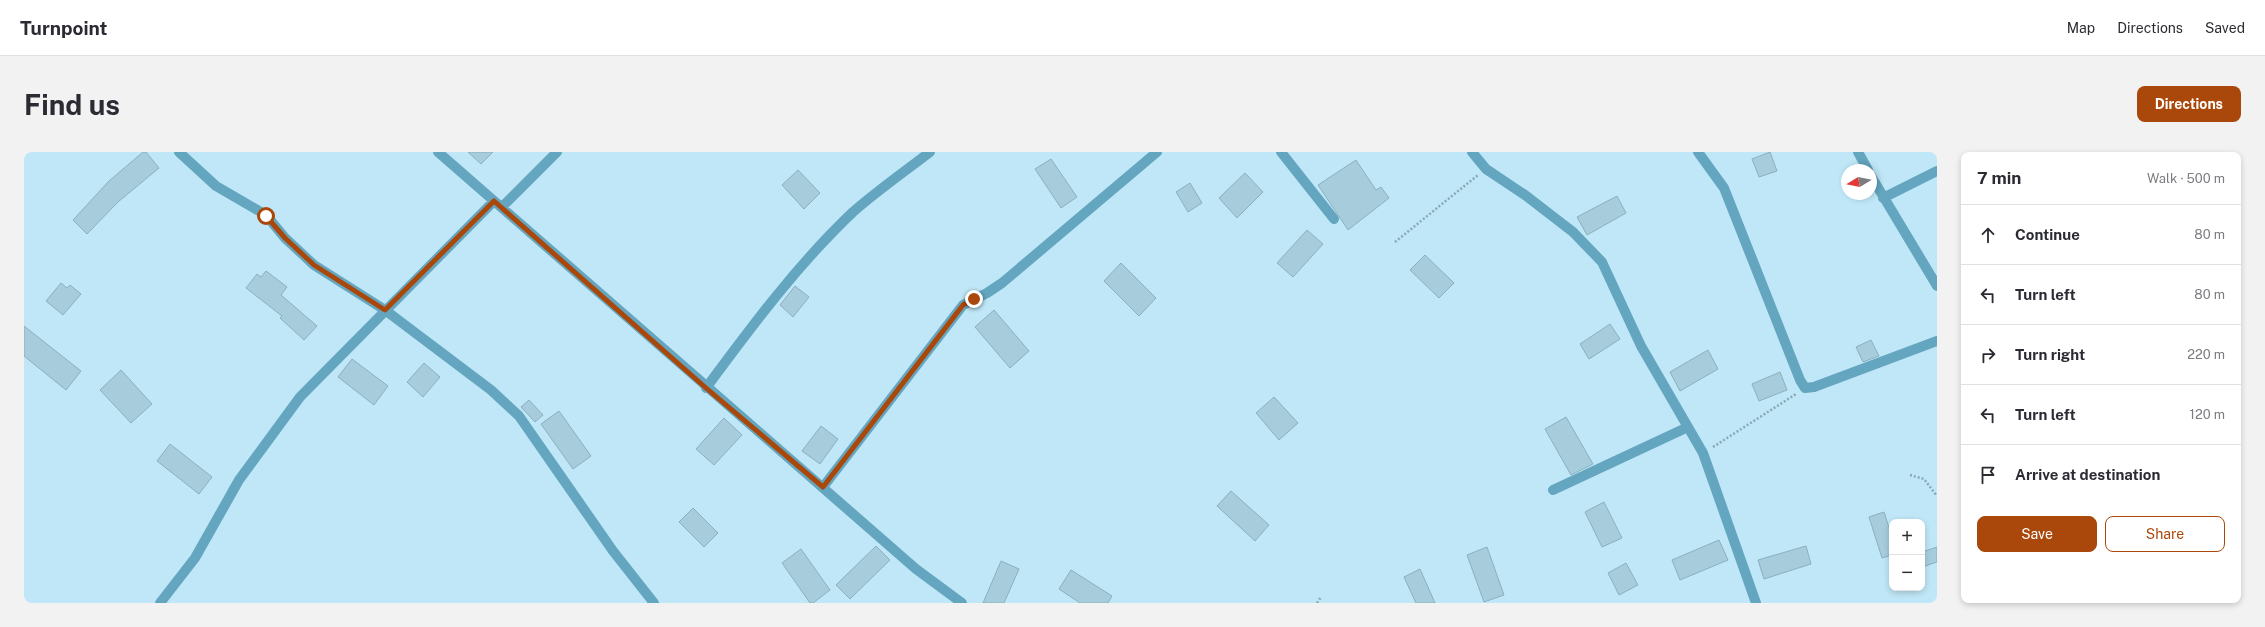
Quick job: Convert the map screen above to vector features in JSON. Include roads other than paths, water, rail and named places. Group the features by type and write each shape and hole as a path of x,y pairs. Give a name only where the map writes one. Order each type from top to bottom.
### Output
{"street":[{"path":"179,152 216,186 266,216 285,238 314,265 385,310 491,390 519,416 613,551 654,603"},
{"path":"438,152 706,388 823,487 916,570 962,603"},
{"path":"160,603 195,558 239,480 300,398 385,310 498,204 557,152"},
{"path":"706,388 766,307 804,262 854,212 930,152"},
{"path":"823,487 963,305 987,293 1002,283 1157,152"},
{"path":"1281,152 1334,219"},
{"path":"1472,152 1486,169 1525,195 1573,232 1602,262 1641,346 1657,376 1675,402 1703,453 1756,603"},
{"path":"1698,152 1724,188 1797,373 1805,388 1821,385 1937,341"},
{"path":"1858,152 1865,164"},
{"path":"1883,198 1937,171"},
{"path":"1877,187 1937,286"},
{"path":"1553,490 1688,427"}]}
